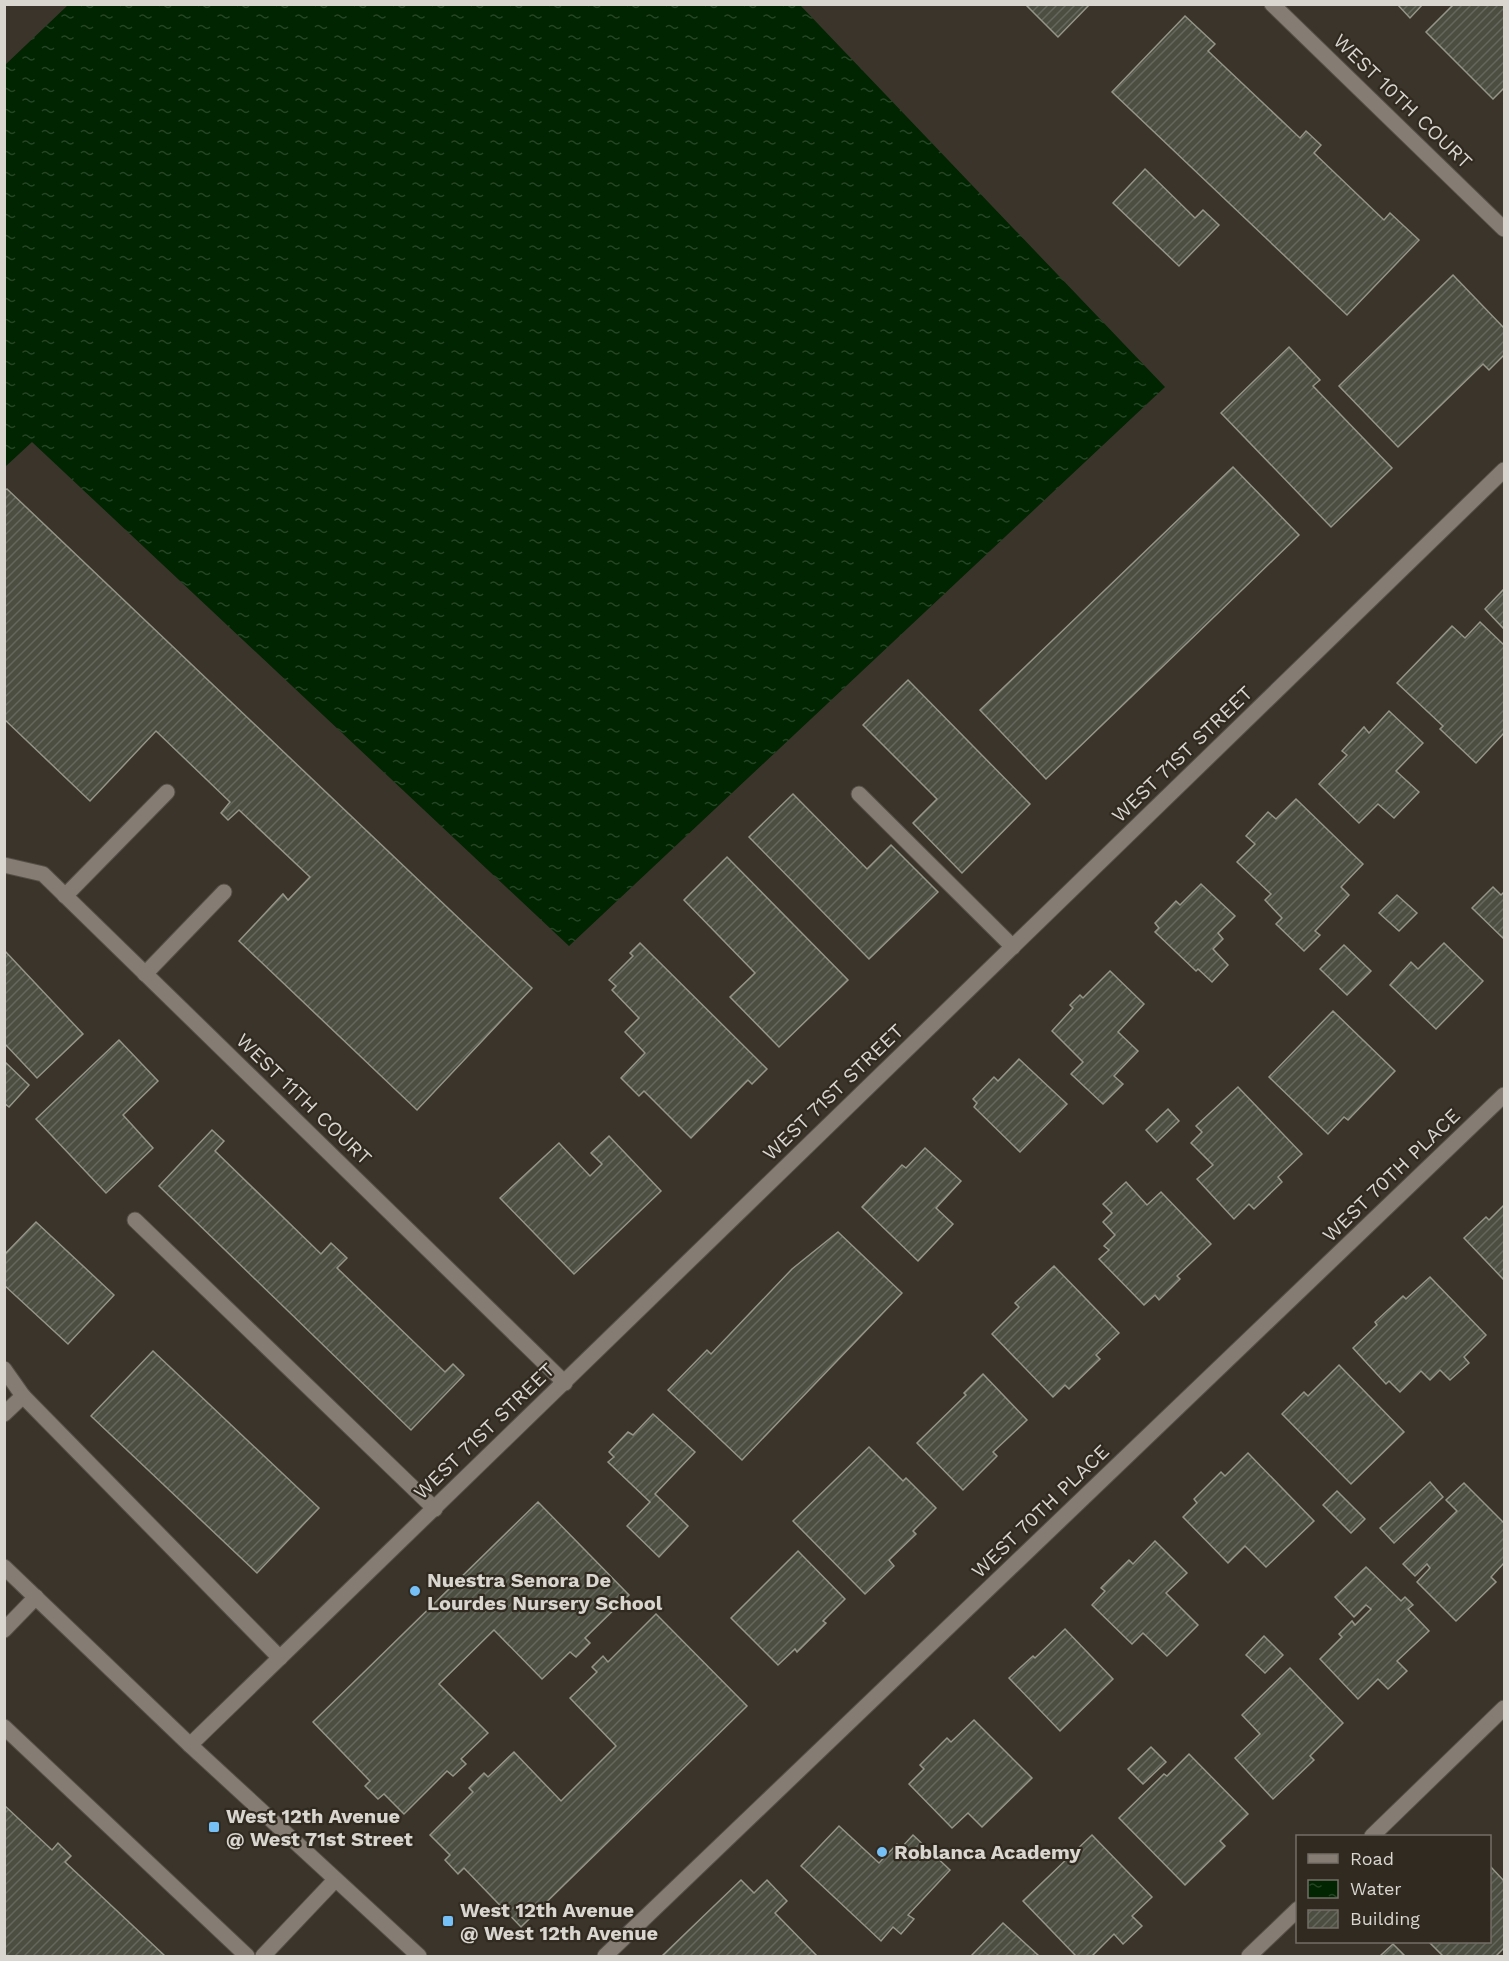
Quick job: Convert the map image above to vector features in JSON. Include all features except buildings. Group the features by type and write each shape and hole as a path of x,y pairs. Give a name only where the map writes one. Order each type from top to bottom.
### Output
{"street":[{"name":"WEST 10TH COURT","path":"1272,4 1504,229"},
{"name":"WEST 71ST STREET","path":"190,1745 1504,470"},
{"path":"65,896 167,792"},
{"path":"859,794 1013,947"},
{"name":"WEST 11TH COURT","path":"4,865 43,874 565,1383"},
{"path":"145,974 224,892"},
{"name":"WEST 70TH PLACE","path":"605,1956 1504,1095"},
{"path":"135,1220 435,1509"},
{"path":"4,1369 23,1396 280,1658"},
{"path":"4,1414 23,1396"},
{"path":"4,1567 190,1745 418,1956"},
{"path":"4,1630 36,1597"},
{"path":"1373,1835 1504,1708"},
{"path":"4,1727 247,1956"},
{"path":"263,1956 335,1880"},
{"path":"1249,1956 1296,1911"}],"water":[{"path":"68,5 800,5 1165,387 569,946 32,442 5,467 5,65"}],"place":[{"name":"Nuestra Senora De Lourdes Nursery School","path":"415,1591"},
{"name":"West 12th Avenue @ West 71st Street","path":"214,1827"},
{"name":"Roblanca Academy","path":"882,1852"},
{"name":"West 12th Avenue @ West 12th Avenue","path":"448,1921"}]}
